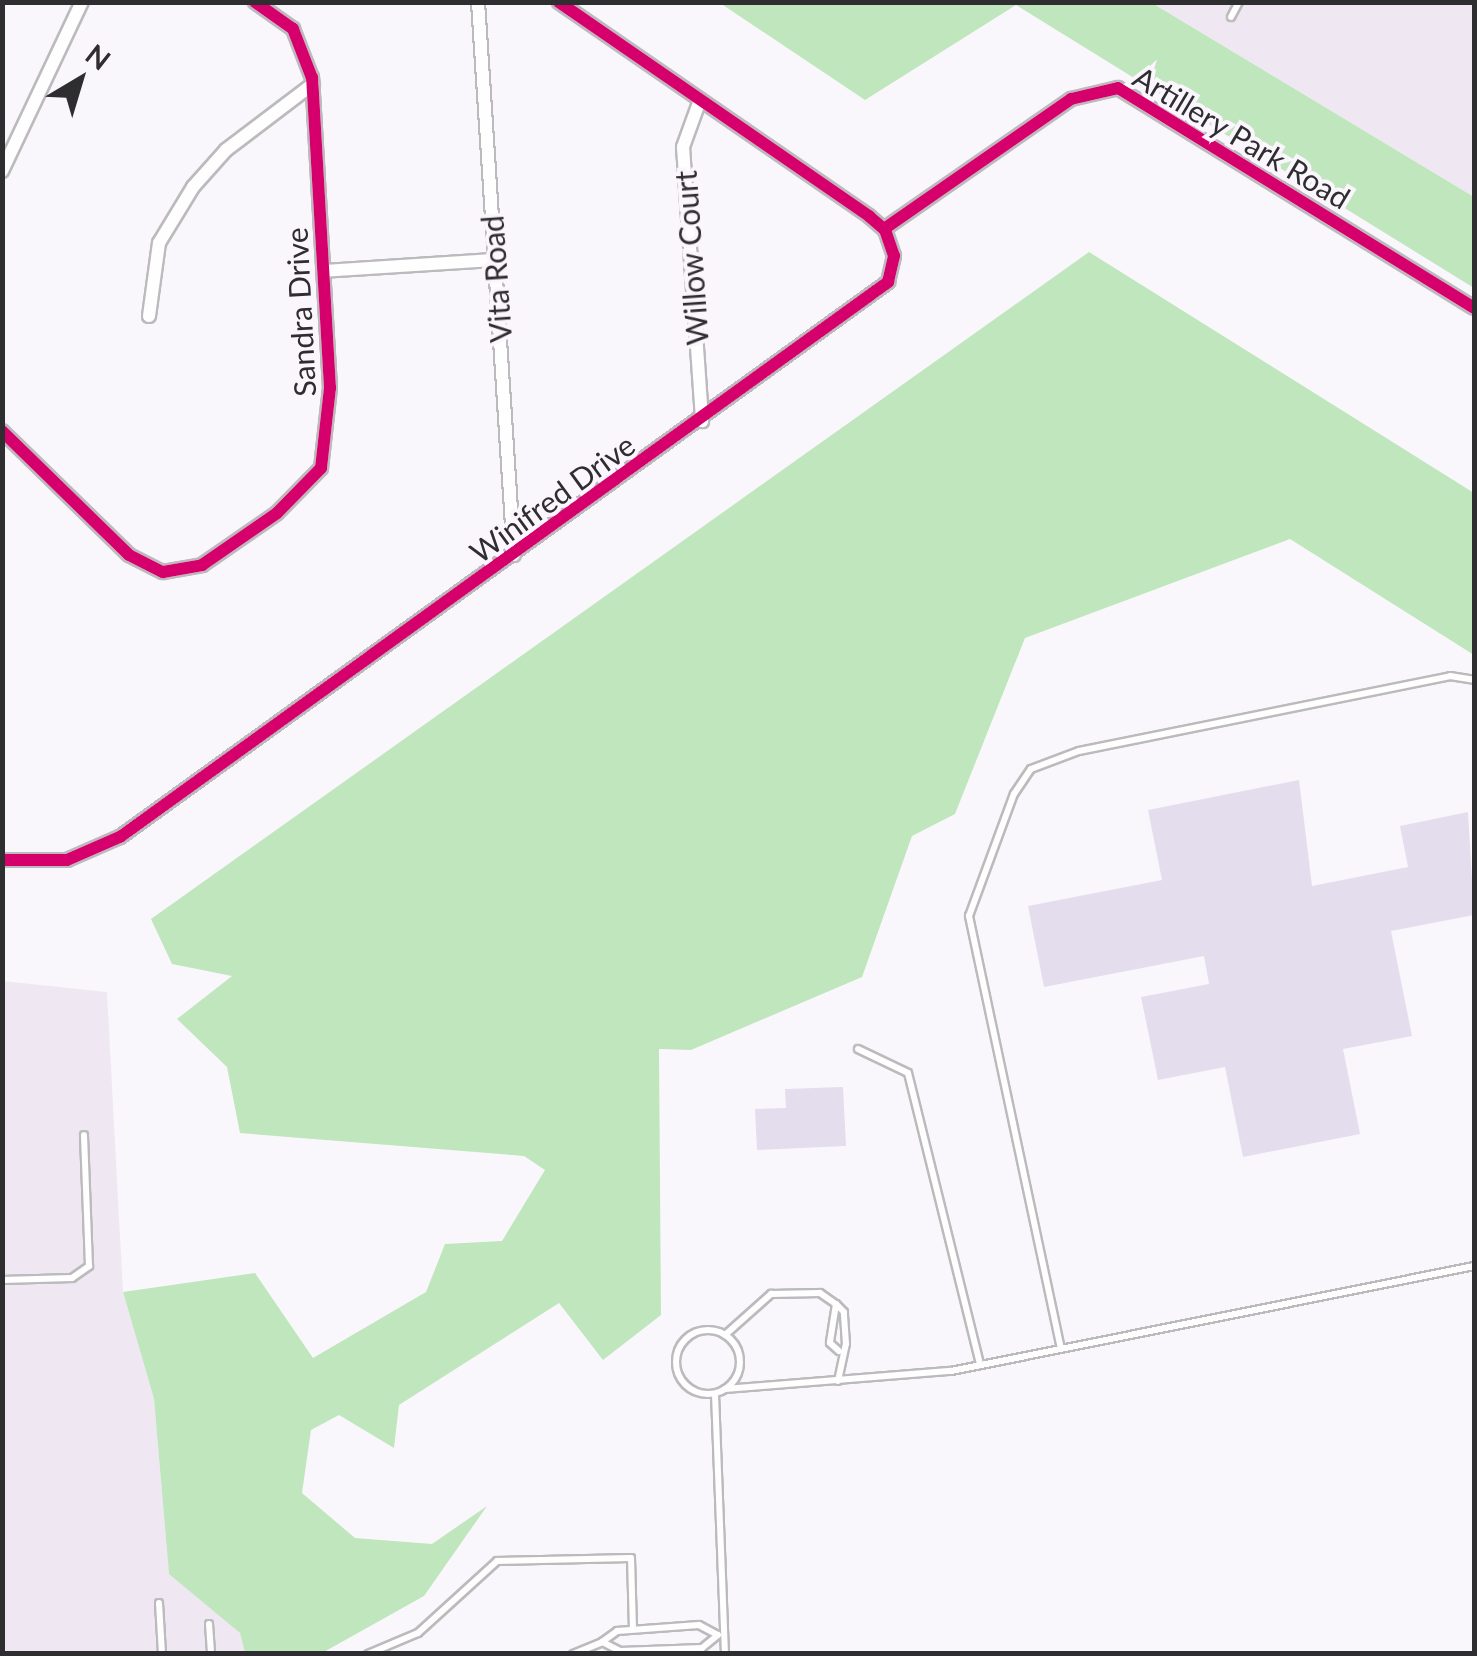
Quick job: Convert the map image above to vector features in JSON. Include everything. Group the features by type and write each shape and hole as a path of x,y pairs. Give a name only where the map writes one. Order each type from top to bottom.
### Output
{"street":[{"path":"2,171 82,2"},
{"name":"Sandra Drive","path":"2,430 145,568 182,573 202,565 276,513 321,468 331,432 312,84 293,30 255,2"},
{"name":"Vita Road","path":"478,2 514,555"},
{"path":"558,2 884,228"},
{"path":"149,316 158,243 193,188 226,150 312,84"},
{"name":"Artillery Park Road","path":"884,228 1071,99 1118,88 1474,308"},
{"name":"Willow Court","path":"700,100 683,148 702,421"},
{"name":"Winifred Drive","path":"2,860 67,860 120,837 702,421 880,291 894,256 884,228"},
{"path":"323,271 495,260"}],"lane":[{"path":"1231,16 1239,2"},
{"path":"1061,1349 969,916 1014,794 1031,769 1079,751 1450,676 1474,680"},
{"path":"858,1049 908,1073 980,1365"},
{"path":"2,1280 72,1278 89,1266 84,1135"},
{"path":"838,1381 844,1312 820,1293 771,1294 725,1335 696,1332 676,1354 684,1384 715,1394 838,1381 980,1365 1474,1266"},
{"path":"836,1304 830,1343 839,1351"},
{"path":"725,1335 740,1361 725,1390"},
{"path":"715,1394 721,1635 725,1654"},
{"path":"368,1654 418,1633 497,1561 632,1558 634,1629"},
{"path":"159,1603 162,1654"},
{"path":"209,1624 211,1654"},
{"path":"573,1654 634,1629 699,1625 721,1635"},
{"path":"602,1642 620,1651 702,1648 721,1635"}],"shaded area":[{"path":"1152,3 1474,3 1474,197"},
{"path":"3,981 107,992 123,1292 154,1399 169,1573 240,1633 245,1653 3,1654"}],"green space":[{"path":"720,3 1152,3 1474,197 1474,288 1016,5 865,100"},
{"path":"1089,252 1474,493 1474,655 1290,539 1025,638 955,814 912,836 862,977 691,1050 659,1049 661,1315 603,1360 559,1303 399,1405 394,1448 339,1415 311,1430 302,1493 355,1538 432,1544 487,1506 424,1596 322,1653 245,1653 240,1633 169,1574 154,1399 123,1292 255,1273 313,1358 426,1292 445,1244 502,1241 545,1170 524,1156 240,1133 227,1067 177,1019 232,976 172,964 151,919"}],"building":[{"path":"1299,780 1312,886 1408,867 1400,826 1468,812 1474,915 1391,931 1412,1036 1343,1049 1360,1134 1243,1157 1225,1067 1158,1080 1141,997 1209,984 1204,956 1044,987 1028,906 1162,880 1148,810"},
{"path":"843,1087 846,1146 757,1150 755,1109 786,1108 785,1089"}],"cycle path":[{"path":"2,431 129,555 163,572 202,565 277,513 321,468 330,388 312,78 293,29 255,2"},
{"path":"2,860 67,860 120,837 888,282 894,256 885,230 869,216 559,2"},
{"path":"884,229 1071,99 1118,88 1474,308"}]}
